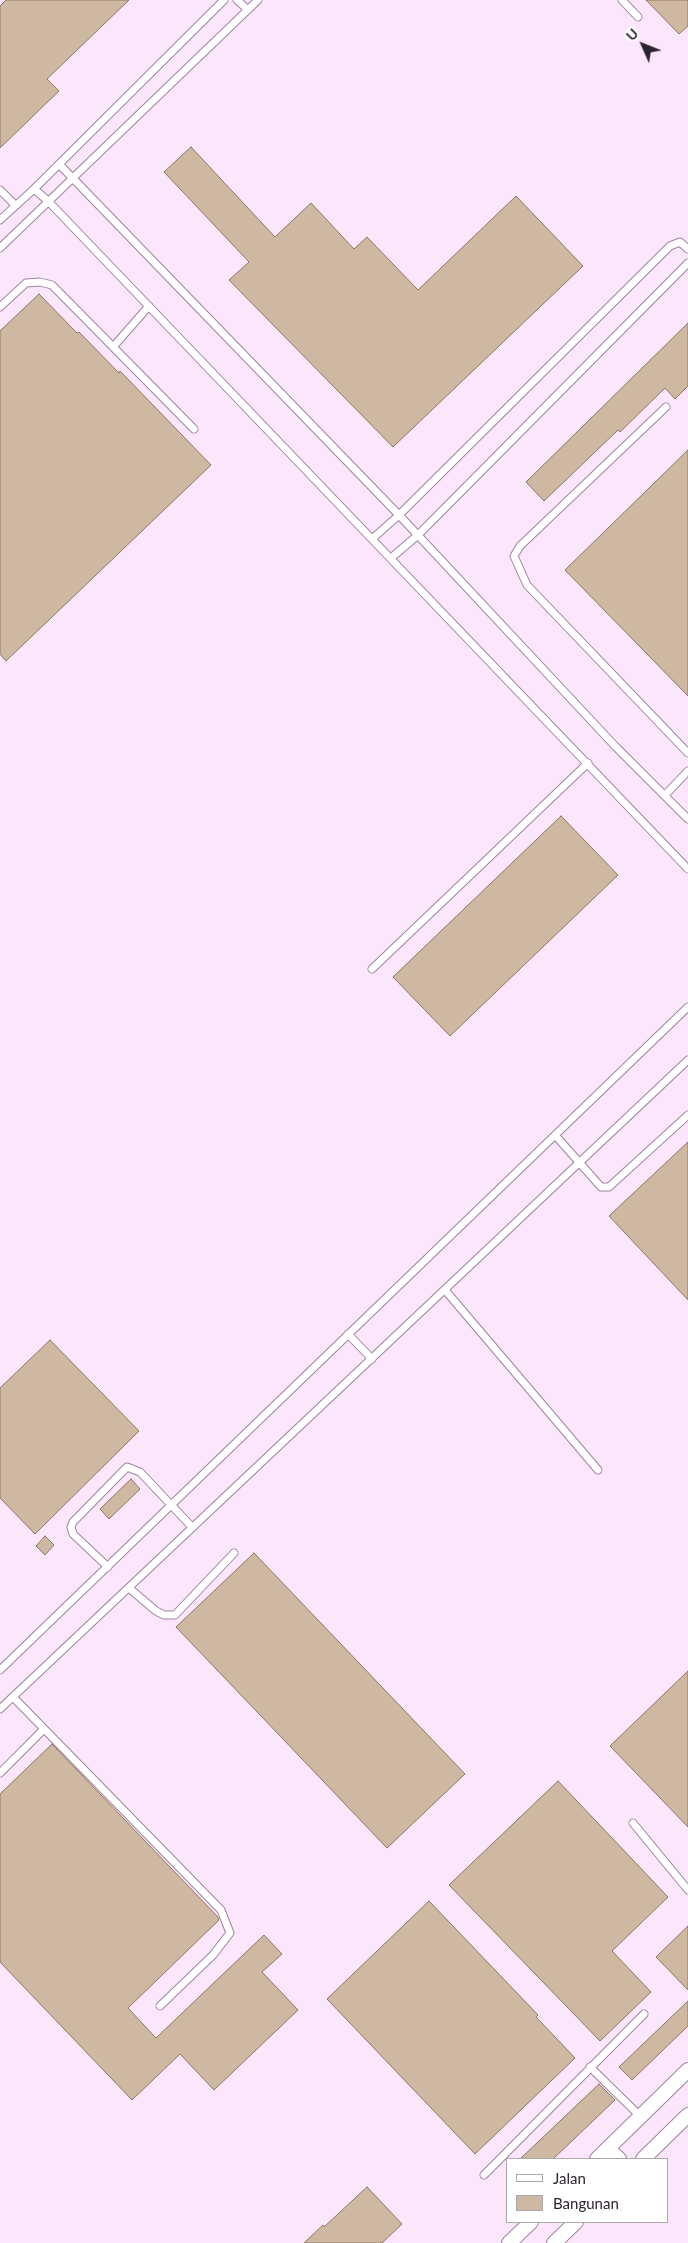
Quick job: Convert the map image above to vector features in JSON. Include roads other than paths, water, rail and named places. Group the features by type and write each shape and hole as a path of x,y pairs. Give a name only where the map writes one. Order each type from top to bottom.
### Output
{"street":[{"path":"598,2158 688,2070"},
{"path":"644,2158 687,2118"},
{"path":"608,2149 618,2158"},
{"path":"509,2243 530,2223"},
{"path":"554,2243 575,2223"}],"lane":[{"path":"0,220 34,189 224,0"},
{"path":"237,0 248,10"},
{"path":"0,248 258,0"},
{"path":"622,0 638,17"},
{"path":"59,164 399,515 615,746 688,819"},
{"path":"34,189 48,201 149,306 688,869"},
{"path":"0,190 15,205"},
{"path":"372,539 399,515 670,246 680,242 688,248"},
{"path":"391,558 418,535 688,263"},
{"path":"0,307 26,283 33,281 52,285 194,430"},
{"path":"113,347 149,306"},
{"path":"666,407 520,546 514,556 519,573 527,586 688,753"},
{"path":"372,969 588,763"},
{"path":"664,795 686,776"},
{"path":"0,1670 688,1006"},
{"path":"0,1709 688,1060"},
{"path":"555,1135 581,1162 601,1187 609,1187 688,1115"},
{"path":"445,1290 598,1470"},
{"path":"348,1334 372,1359"},
{"path":"108,1567 73,1534 70,1528 73,1522 127,1467 140,1472 173,1504 192,1527"},
{"path":"129,1588 156,1611 164,1615 175,1615 234,1553"},
{"path":"13,1697 221,1910 230,1933 213,1955 160,2006"},
{"path":"0,1773 44,1729"},
{"path":"633,1823 688,1890"},
{"path":"484,2175 644,2014"},
{"path":"590,2067 641,2117"}]}
